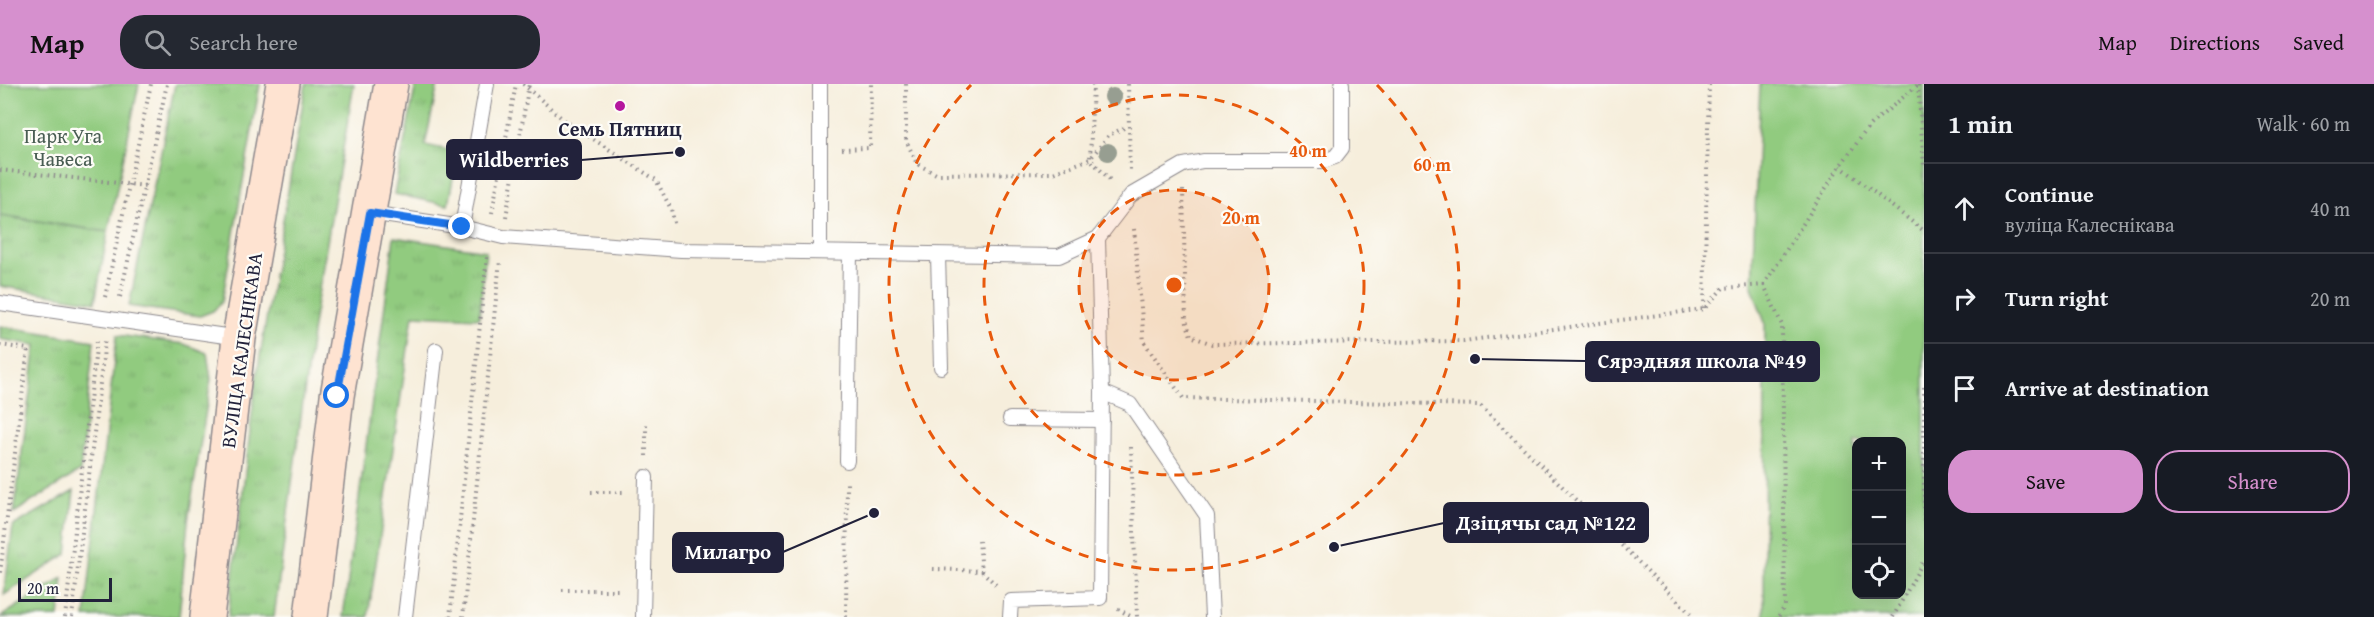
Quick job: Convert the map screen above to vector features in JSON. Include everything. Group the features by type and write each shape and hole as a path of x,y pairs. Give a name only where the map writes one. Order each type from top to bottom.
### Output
{"main road":[{"name":"ВУЛІЦА КАЛЕСНІКАВА","path":"207,617 239,338 283,84"},
{"path":"311,617 337,396 391,84"}],"lane":[{"path":"462,227 487,84"},
{"path":"820,84 820,252"},
{"path":"370,213 462,227 496,236 681,250 1059,256 1098,238 1131,195 1183,165 1203,161 1323,161 1335,157 1342,148 1342,84"},
{"path":"1010,617 1011,601 1100,598 1102,392 1098,238"},
{"path":"847,461 850,253"},
{"path":"938,255 941,367"},
{"path":"0,303 239,338"},
{"path":"405,617 436,350"},
{"path":"1102,392 1130,404 1207,516 1212,617"},
{"path":"1010,419 1102,420"},
{"path":"643,617 646,477"}],"path":[{"path":"72,617 105,338 130,184 151,84"},
{"path":"65,617 108,320 146,186 167,84"},
{"path":"450,617 516,84"},
{"path":"523,84 529,86 564,120 656,180 671,209 681,250"},
{"path":"837,152 845,147 870,148 871,84"},
{"path":"906,84 906,140 917,164 936,174 1053,173 1089,159 1110,135 1128,126"},
{"path":"1093,84 1089,159 1110,181 1122,184 1131,195"},
{"path":"1128,84 1131,195 1144,342 1183,398 1480,405 1694,617"},
{"path":"1704,309 1709,84"},
{"path":"1764,285 1840,166 1870,125 1919,85"},
{"path":"1919,85 1924,165"},
{"path":"463,617 496,236 529,86"},
{"path":"1183,165 1186,320 1191,336 1212,344 1464,340 1704,309 1723,288 1764,285"},
{"path":"1840,166 1924,231"},
{"path":"0,170 146,186"},
{"path":"1764,285 1782,325 1785,606 1778,617"},
{"path":"0,345 28,349 0,573"},
{"path":"1924,387 1924,523"},
{"path":"1130,404 1137,617"},
{"path":"646,424 646,477"},
{"path":"846,617 847,461"},
{"path":"591,492 646,492"},
{"path":"933,568 982,571 979,541"},
{"path":"1893,617 1924,560"},
{"path":"562,590 644,590"}],"green space":[{"name":"Парк Уга Чавеса","path":"0,84 139,84 108,232 0,215"},
{"path":"175,84 260,84 222,302 213,311 200,316 129,306"},
{"path":"306,84 354,84 314,319 274,617 228,617 256,380"},
{"path":"416,84 438,84 425,145 458,152 448,205 394,194"},
{"path":"1760,84 1924,84 1924,617 1764,617 1765,323 1752,287"},
{"path":"0,216 108,232 95,302 0,286"},
{"path":"394,237 486,251 479,318 413,315 368,617 343,617"},
{"path":"0,326 94,341 80,471 14,513 36,345 0,339"},
{"path":"117,335 184,344 207,353 211,379 188,521 179,617 85,617"},
{"path":"74,491 67,554 4,595 13,526"},
{"path":"63,578 59,617 0,617"}],"place":[{"name":"Семь Пятниц","path":"620,106"},
{"name":"Wildberries","path":"680,152"},
{"name":"Сярэдняя школа №49","path":"1475,359"},
{"name":"Милагро","path":"874,513"},
{"name":"Дзіцячы сад №122","path":"1334,547"}],"route":[{"path":"337,396 370,213 462,227"}]}
